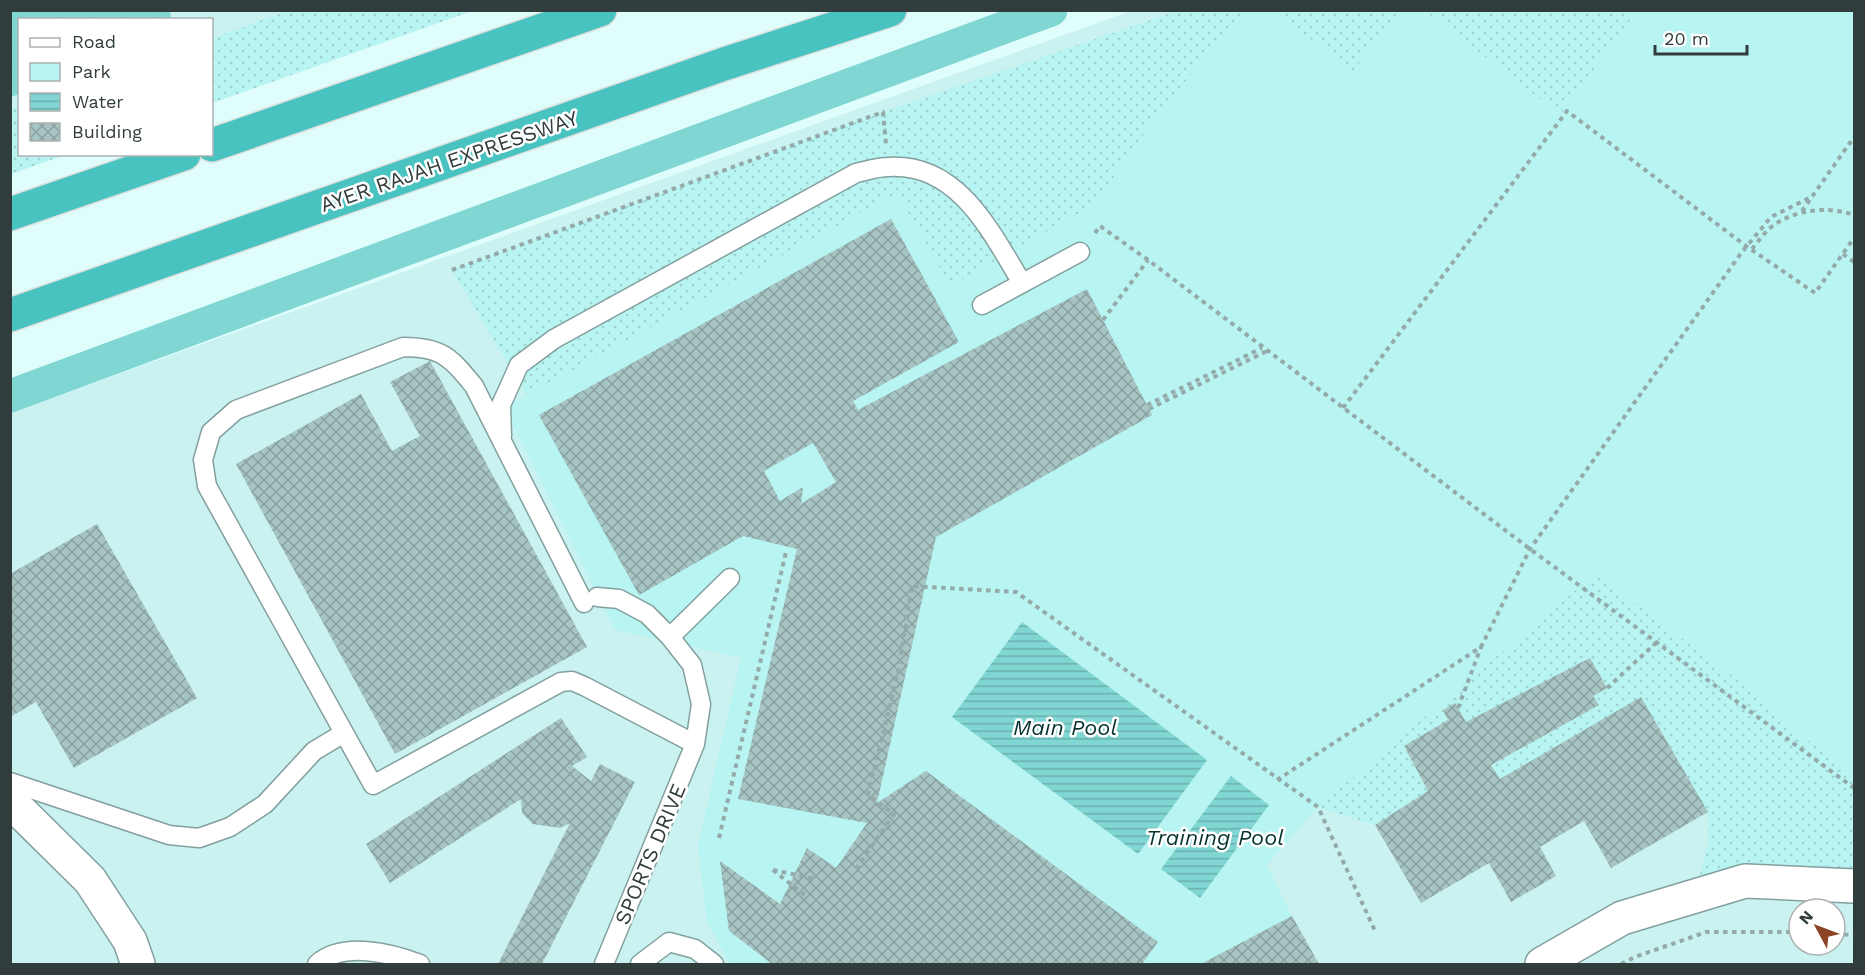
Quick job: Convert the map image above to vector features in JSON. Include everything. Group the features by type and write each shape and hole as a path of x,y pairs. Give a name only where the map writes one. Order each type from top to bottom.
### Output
{"highway":[{"path":"213,145 600,10"},
{"name":"AYER RAJAH EXPRESSWAY","path":"10,315 724,64 890,10"},
{"path":"10,214 178,156"}],"street":[{"path":"10,801 90,880 130,942 138,964"},
{"path":"1542,964 1622,918 1745,881 1854,886"}],"lane":[{"path":"502,443 501,405 519,365 554,339 856,173 888,166 914,170 940,178 963,196 983,218 1022,283"},
{"path":"982,305 1080,252"},
{"path":"502,443 474,386 454,362 430,347 403,347 236,410 210,432 203,460 207,486 373,785 561,682 572,681 584,686 695,744"},
{"name":"SPORTS DRIVE","path":"502,443 590,600 619,599 647,614 670,637 692,665 702,704 695,744 604,964"},
{"path":"670,637 730,578"},
{"path":"10,782 169,835 199,838 230,826 265,804 314,752 344,733"},
{"path":"640,964 643,959 669,942 695,949 714,964"},
{"path":"317,964 323,959 362,949 420,964"}],"path":[{"path":"1343,408 1567,111 1746,246 1815,293 1854,238"},
{"path":"452,270 883,112 888,166"},
{"path":"1802,211 1854,137"},
{"path":"1458,708 1481,646 1530,549 1746,246 1771,217 1813,196"},
{"path":"1752,249 1773,225 1802,211 1840,210 1854,215"},
{"path":"1080,252 1100,226 1530,549 1854,788"},
{"path":"1843,254 1854,262"},
{"path":"1103,320 1148,260"},
{"path":"1148,407 1265,349"},
{"path":"720,838 786,552"},
{"path":"856,869 894,814 868,795 898,672 912,586 1016,592 1318,807 1376,933"},
{"path":"1607,688 1657,642"},
{"path":"1277,780 1481,646"},
{"path":"807,897 773,870 815,879"},
{"path":"1621,964 1706,932 1787,932"}],"shaded area":[{"path":"10,11 291,11 213,38 213,18 18,18 18,106 11,109"},
{"path":"1131,11 1854,11 1854,964 11,964 10,413"}],"green space":[{"path":"291,10 472,10 213,103 213,38"},
{"path":"10,11 170,11 171,18 18,18 18,94 11,97"},
{"path":"1177,11 1244,11 1155,118 1095,204 1728,672 1789,726 1854,774 1854,882 1694,896 1708,846 1708,812 1641,697 1500,779 1491,765 1599,705 1593,696 1607,687 1590,658 1466,722 1455,703 1443,710 1448,720 1404,747 1428,791 1375,825 1318,807 539,415 452,270 883,112"},
{"path":"1244,11 1273,11 1353,71 1399,11 1425,11 1560,115 1637,11 1854,11 1854,774 1789,726 1728,672 1595,574 1318,807 1267,865 1292,916 1201,964 730,964 707,921 698,845 741,658 615,630 504,407 897,193 950,286 1095,204 1155,118"},
{"path":"1273,11 1399,11 1353,71"},
{"path":"1425,11 1637,11 1560,115"},
{"path":"18,106 18,156 62,156 11,174 11,109"}],"water":[{"name":"Main Pool","path":"1022,622 1207,760 1138,854 952,717"},
{"name":"Training Pool","path":"1231,776 1269,805 1200,898 1161,869"}],"building":[{"path":"891,219 959,342 853,401 858,410 1087,289 1152,415 936,537 877,803 926,771 1158,942 1142,964 772,964 729,931 720,861 780,904 807,848 836,868 867,823 738,799 797,549 743,536 639,595 539,415","holes":["813,443 836,482 801,504 803,487 780,501 764,471"]},
{"path":"430,361 587,647 395,754 236,464 361,394 392,451 420,436 390,382"},
{"path":"97,524 197,698 74,768 36,702 10,717 10,574"},
{"path":"1590,658 1607,688 1593,696 1599,705 1491,765 1500,779 1641,697 1708,812 1611,868 1584,821 1540,847 1556,876 1511,902 1489,863 1421,903 1375,825 1428,791 1404,746 1448,720 1443,710 1455,703 1466,722"},
{"path":"561,718 587,757 572,766 591,781 600,764 635,782 542,964 498,964 570,823 560,828 533,824 522,813 521,799 390,883 366,844"},
{"path":"1292,916 1319,964 1201,964"}],"waterway":[{"path":"10,396 1051,10"}]}
